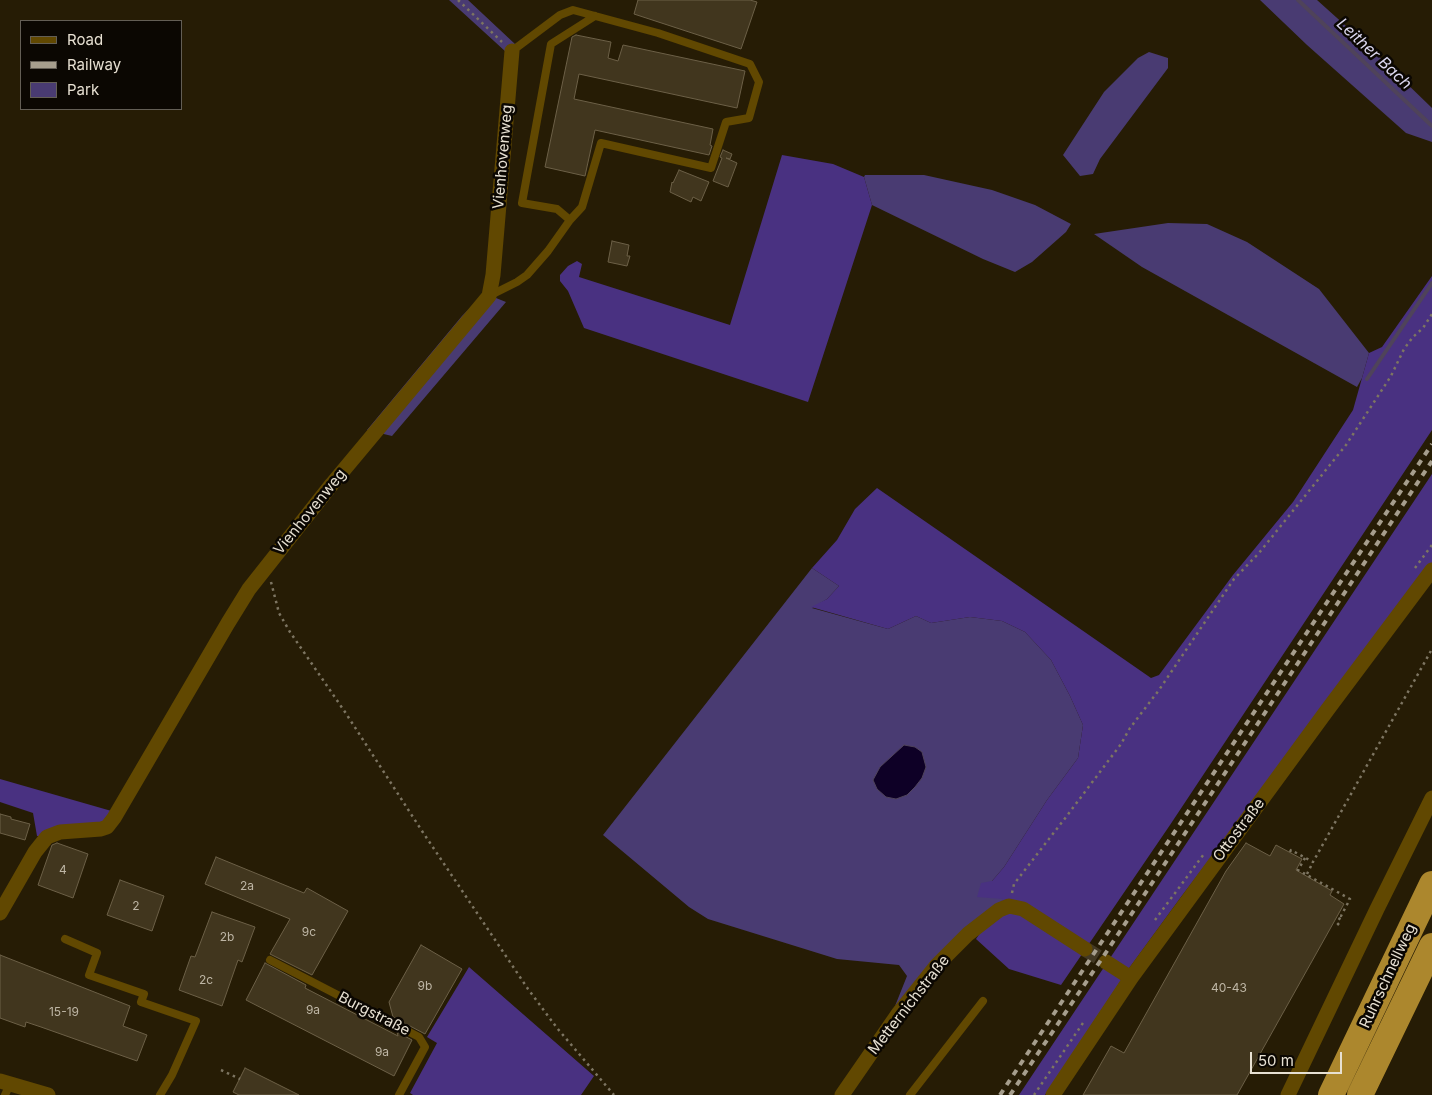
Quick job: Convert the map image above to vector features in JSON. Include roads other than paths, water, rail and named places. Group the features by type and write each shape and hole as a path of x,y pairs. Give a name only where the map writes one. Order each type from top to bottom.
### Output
{"highway":[{"name":"Ruhrschnellweg","path":"1332,1095 1432,884"},
{"name":"Ruhrschnellweg","path":"1360,1095 1432,946"}],"street":[{"name":"Vienhovenweg","path":"0,913 35,852 47,837 60,832 107,827 249,589 332,484 489,296 493,274 512,51"},
{"name":"Ottostraße","path":"1053,1095 1131,978 1323,715 1432,570"},
{"path":"1288,1095 1432,798"},
{"name":"Metternichstraße","path":"842,1095 898,1014 937,965 968,934 999,910 1010,906 1023,909 1086,949"},
{"path":"1106,962 1131,978"},
{"path":"5,1086 48,1095"}],"lane":[{"path":"489,296 527,275 582,207 601,143 711,168 726,122 748,118 759,82 750,64 658,34 573,10 560,14 512,51"},
{"path":"570,220 558,209 522,203 551,44 595,16"},
{"path":"65,939 96,953 89,975 144,994 141,1002 196,1021 172,1075 160,1095"},
{"name":"Burgstraße","path":"270,960 419,1037 426,1047 399,1095"},
{"path":"910,1095 983,1001"}],"waterway":[{"name":"Leither Bach","path":"1298,0 1432,126"},
{"name":"Leither Bach","path":"1367,379 1432,283"}],"tunnel":[{"path":"1085,949 1106,962"}],"railway":[{"path":"1000,1095 1432,444"},
{"path":"1010,1095 1432,461"}]}
